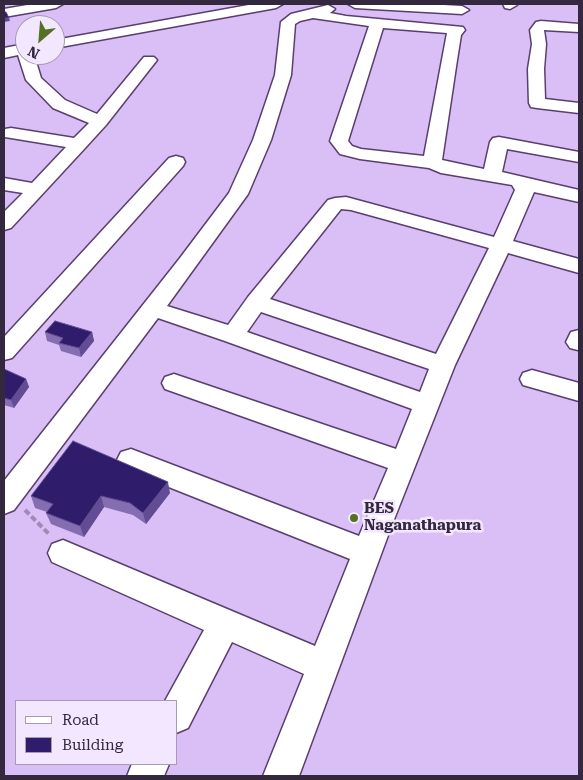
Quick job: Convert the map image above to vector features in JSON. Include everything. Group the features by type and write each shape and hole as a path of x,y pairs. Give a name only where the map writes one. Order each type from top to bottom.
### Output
{"street":[{"path":"4,13 56,4"},
{"path":"65,42 276,4"},
{"path":"355,4 461,15"},
{"path":"5,500 153,309 238,194 262,140 283,75 288,22 296,16 324,8 346,20 377,23 461,15"},
{"path":"433,163 449,60 454,34 461,15"},
{"path":"579,28 555,18 541,25 537,30 539,44 536,69 537,104 579,108"},
{"path":"377,23 339,141 346,150 360,154 433,163 518,180 523,184 579,196"},
{"path":"4,224 100,121 149,60"},
{"path":"29,65 34,80 59,104 100,121"},
{"path":"11,133 79,144"},
{"path":"492,175 500,142 579,157"},
{"path":"4,352 176,162"},
{"path":"4,184 36,189"},
{"path":"280,776 442,365 501,245 525,190 523,184"},
{"path":"233,335 256,302 335,204 346,203 358,206 579,266"},
{"path":"256,302 442,365"},
{"path":"153,309 233,335 426,404"},
{"path":"532,379 579,392"},
{"path":"174,384 403,462"},
{"path":"131,460 367,552"},
{"path":"63,553 224,625 323,666"},
{"path":"178,712 224,625"},
{"path":"145,776 151,765"}],"path":[{"path":"5,500 24,509 51,535 63,553"}],"building":[{"path":"4,12 6,12 9,18 4,18"},
{"path":"55,321 92,332 79,348 59,343 63,338 45,332"},
{"path":"4,369 26,379 11,400 4,398"},
{"path":"73,441 168,482 143,513 130,503 101,496 80,526 46,513 53,504 31,496"}],"place":[{"name":"BES Naganathapura","path":"354,518"}]}
